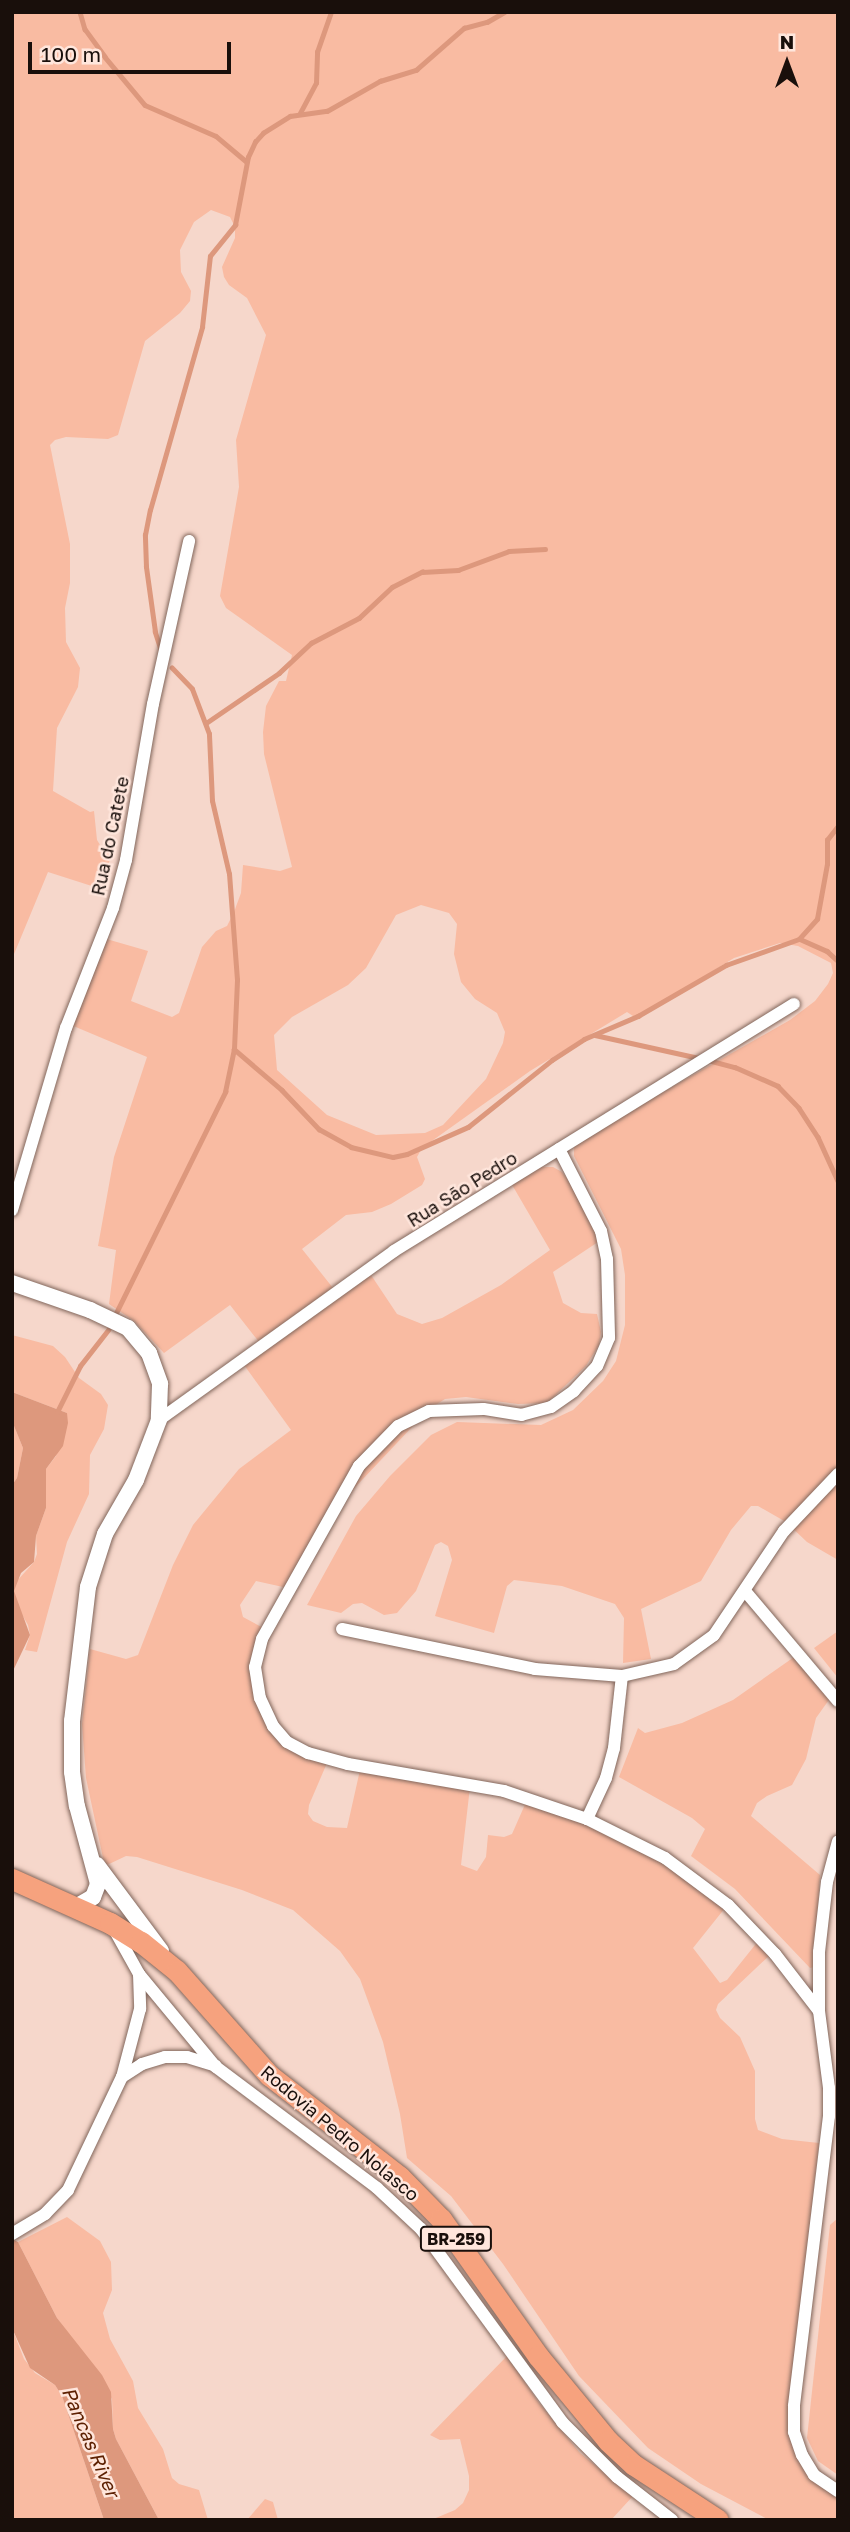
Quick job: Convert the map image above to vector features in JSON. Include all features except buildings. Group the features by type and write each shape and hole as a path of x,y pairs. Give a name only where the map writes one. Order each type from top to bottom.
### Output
{"highway":[{"name":"Rodovia Pedro Nolasco","path":"19,1882 110,1923 141,1942 177,1971 269,2076 400,2177 441,2219 538,2356 608,2441 634,2465 718,2520"}],"street":[{"name":"Rua do Catete","path":"12,1210 66,1028 113,908 126,860 153,704 189,541"},
{"name":"Rua São Pedro","path":"159,1420 394,1251 794,1004"},
{"path":"559,1149 601,1231 607,1259 609,1338 597,1366 575,1391 551,1407 522,1415 483,1409 429,1411 398,1426 359,1466 262,1639 255,1667 260,1698 273,1726 287,1742 308,1753 348,1764 504,1791 587,1819 665,1858 727,1905 775,1954 818,2011"},
{"path":"12,1283 90,1310 128,1328 149,1353 160,1384 159,1420 136,1480 105,1534 88,1587 72,1721 72,1772 97,1891 93,1897 76,1907"},
{"path":"342,1629 534,1669 622,1676 674,1664 714,1635 784,1531 838,1474"},
{"path":"744,1591 838,1701"},
{"path":"587,1819 606,1777 614,1748 622,1676"},
{"path":"838,1841 827,1882 818,1952 818,2011 829,2088 829,2116 794,2406 794,2432 802,2455 814,2475 838,2491"},
{"path":"90,1854 124,1904 177,1971"},
{"path":"110,1923 139,1974 216,2067 377,2188 421,2229 562,2422 617,2477 672,2520"},
{"path":"12,2234 45,2214 68,2190 122,2077 140,2009 139,1974"},
{"path":"122,2077 142,2064 165,2057 187,2057 216,2067"}],"shaded area":[{"path":"12,12 838,12 838,1560 807,1542 786,1522 758,1506 751,1506 731,1530 701,1581 641,1609 651,1659 623,1663 624,1618 615,1604 562,1586 514,1580 507,1586 494,1633 435,1616 452,1560 448,1546 441,1542 435,1545 416,1591 397,1613 384,1615 362,1603 353,1604 341,1613 307,1605 356,1516 390,1476 431,1435 457,1422 541,1425 573,1410 603,1381 616,1361 625,1325 625,1275 621,1249 574,1156 574,1147 614,1120 790,1020 815,1001 833,973 831,963 798,946 780,943 734,958 636,1018 627,1012 530,1071 422,1148 417,1157 425,1179 422,1185 372,1212 346,1215 302,1249 333,1288 365,1266 397,1314 422,1324 442,1318 501,1285 550,1250 511,1183 541,1167 553,1167 562,1172 586,1205 601,1240 553,1272 563,1303 581,1313 597,1314 601,1332 599,1345 586,1366 547,1403 518,1404 466,1397 445,1399 429,1409 345,1498 292,1589 256,1581 240,1605 243,1617 269,1631 259,1672 263,1696 276,1724 301,1750 327,1763 309,1805 308,1814 313,1821 327,1827 347,1828 360,1770 470,1787 461,1865 477,1871 486,1857 488,1835 504,1837 512,1834 527,1800 579,1818 644,1850 725,1908 693,1948 720,1983 727,1980 759,1940 771,1954 718,2004 716,2010 720,2018 740,2037 755,2071 755,2119 758,2130 782,2139 819,2143 802,2292 796,2453 838,2494 838,2520 769,2520 701,2484 648,2448 579,2376 503,2264 451,2196 407,2158 383,2042 360,1979 340,1951 293,1910 242,1890 137,1857 126,1856 107,1865 103,1858 86,1778 82,1724 90,1649 126,1659 138,1655 173,1565 193,1525 239,1469 291,1430 239,1358 259,1342 230,1305 164,1353 134,1321 109,1304 116,1250 98,1246 114,1157 147,1057 71,1025 103,938 148,951 131,1001 172,1017 179,1013 202,947 216,931 227,926 234,912 241,893 243,865 280,871 292,867 264,754 263,732 266,706 279,681 286,681 292,655 226,608 220,596 239,487 236,440 266,335 247,298 229,285 224,277 222,267 235,238 235,227 230,217 211,210 194,222 180,250 181,272 191,291 190,301 180,313 145,341 118,435 108,439 66,437 55,440 50,445 70,544 70,583 65,608 66,642 80,668 78,687 57,728 53,791 90,812 94,811 97,840 102,848 113,853 98,888 48,872 12,959","holes":["421,905 449,913 457,924 454,954 461,982 475,999 497,1013 505,1032 503,1043 486,1079 443,1125 425,1133 376,1135 327,1115 277,1070 274,1035 292,1017 348,985 366,968 396,915"]},
{"path":"12,1335 53,1346 65,1357 79,1378 101,1394 108,1405 104,1429 90,1455 89,1494 67,1542 37,1652 25,1650 30,1635 28,1625 16,1604 13,1591 16,1582 34,1562 37,1554 36,1536 46,1508 46,1469 56,1456 67,1413 12,1392"},
{"path":"12,1421 23,1448 17,1478 12,1485"},
{"path":"838,1631 838,1678 814,1648"},
{"path":"797,1655 831,1697 816,1718 806,1759 792,1785 757,1803 751,1816 820,1875 814,1967 810,1968 735,1889 691,1856 705,1829 692,1818 619,1777 638,1728 645,1733 682,1723 733,1700"},
{"path":"67,2217 100,2241 111,2262 112,2290 103,2313 110,2339 133,2381 138,2408 163,2449 172,2478 179,2484 199,2490 208,2520 159,2520 116,2439 112,2399 57,2318 18,2242"},
{"path":"838,2218 838,2475 818,2461 807,2438 830,2225"},
{"path":"12,2328 24,2359 35,2373 55,2385 62,2396 104,2520 12,2520"},
{"path":"507,2356 539,2403 580,2453 633,2496 611,2520 431,2520 455,2510 463,2503 469,2490 469,2476 460,2439 440,2440 430,2435"},
{"path":"265,2499 273,2502 278,2520 247,2520"}],"water":[{"path":"12,1392 67,1413 68,1423 63,1446 46,1469 46,1508 36,1536 34,1562 21,1573 14,1591 30,1635 12,1673 12,1485 17,1478 23,1448 12,1421"},
{"name":"Pancas River","path":"12,2239 18,2242 57,2318 102,2375 111,2392 116,2439 159,2520 104,2520 62,2396 55,2385 30,2368 12,2328"}],"waterway":[{"path":"80,12 85,29 145,105 216,136 247,162"},
{"path":"300,113 316,83 317,52 331,12"},
{"path":"161,651 155,632 146,567 145,535 202,327 210,256 235,225 248,157 255,142 263,133 290,116 327,111 380,81 416,70 464,28 487,22 504,12"},
{"path":"206,723 279,673 311,643 359,618 392,587 422,572 458,570 509,551 545,549"},
{"path":"115,1315 225,1092 234,1049 237,980 229,874 212,801 209,734 192,689 172,668"},
{"path":"234,1049 282,1090 319,1129 351,1147 393,1157 407,1154 468,1127 552,1060 584,1039 638,1016 726,965 799,939 817,919 827,864 827,840 838,826"},
{"path":"800,939 827,951 838,961"},
{"path":"595,1035 699,1058"},
{"path":"708,1060 735,1067 778,1086 799,1108 818,1137 838,1181"},
{"path":"57,1412 80,1366 108,1330"}]}
